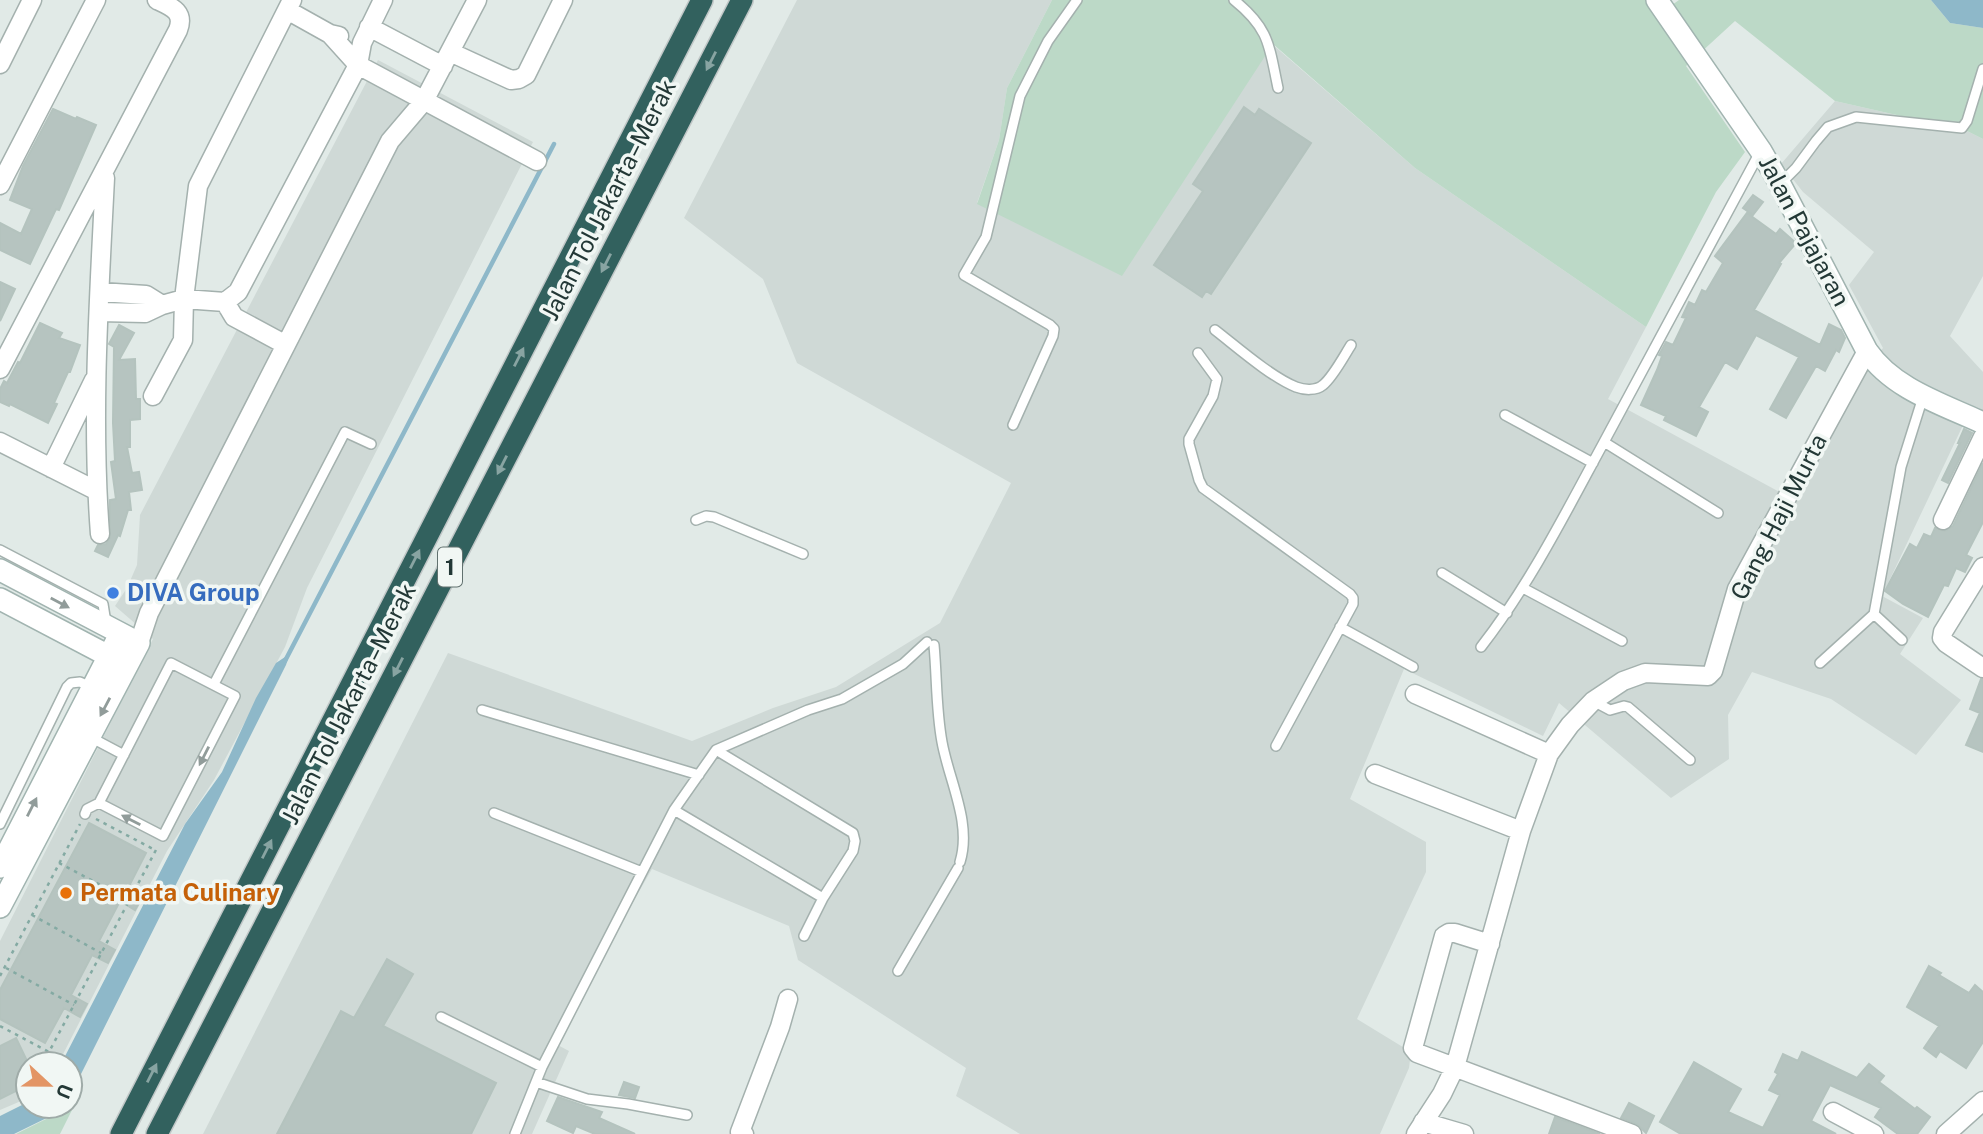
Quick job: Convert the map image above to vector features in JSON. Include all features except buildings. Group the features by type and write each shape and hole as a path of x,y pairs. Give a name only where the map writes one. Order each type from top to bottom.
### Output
{"highway":[{"name":"Jalan Tol Jakarta–Merak","path":"121,1134 702,0"},
{"name":"Jalan Tol Jakarta–Merak","path":"157,1134 742,0"}],"street":[{"path":"0,64 32,0"},
{"path":"0,186 96,0"},
{"path":"0,369 181,22 175,9 158,0"},
{"path":"99,312 145,313 184,299 225,302 238,292 358,65 366,35 383,0"},
{"path":"0,907 90,737 118,660 122,635 149,613 390,141 424,100 477,0"},
{"path":"330,34 366,35 511,80 519,79 526,75 563,0"},
{"name":"Jalan Pajajaran","path":"1657,0 1761,151 1877,366 1891,378 1983,423"},
{"path":"153,396 183,341 184,299 198,186 289,5 330,34 358,65 537,161"},
{"path":"100,534 95,378 105,171"},
{"path":"100,292 146,295 162,305"},
{"path":"225,302 234,317 286,345"},
{"name":"Gang Haji Murta","path":"1420,1128 1442,1094 1455,1067 1521,831 1549,754 1570,725 1593,701 1623,681 1645,673 1708,676 1713,671 1737,589 1867,351"},
{"path":"53,463 95,378"},
{"path":"0,429 97,491"},
{"path":"1943,520 1983,437"},
{"path":"0,442 53,463"},
{"path":"1983,567 1943,632 1942,638 1983,668"},
{"path":"0,570 122,635"},
{"path":"0,599 118,660"},
{"path":"0,867 93,688 118,660"},
{"path":"1415,694 1549,754"},
{"path":"1375,774 1521,831"},
{"path":"1490,944 1455,933 1444,936 1413,1048 1417,1053 1632,1134"},
{"path":"744,1134 740,1132 788,999"},
{"path":"1946,1134 1983,1101"},
{"path":"1833,1112 1874,1134"},
{"path":"1420,1128 1464,1134"}],"lane":[{"path":"1013,425 1054,329 1050,324 964,275 986,237 1020,96 1048,41 1077,0"},
{"path":"1234,0 1257,20 1268,41 1278,88"},
{"path":"1780,184 1828,127 1856,117 1962,128 1967,121 1983,69"},
{"path":"1481,647 1523,588 1761,151"},
{"path":"1215,330 1267,369 1305,389 1316,389 1324,384 1352,345"},
{"path":"1198,353 1217,379 1213,396 1189,439 1200,484 1353,598 1353,604 1276,746"},
{"path":"1820,663 1874,614 1901,467 1924,395"},
{"path":"1505,415 1593,463"},
{"path":"214,684 345,432 371,444"},
{"path":"1604,442 1718,513"},
{"path":"696,520 706,516 714,517 803,554"},
{"path":"0,550 103,604 122,635"},
{"path":"1442,573 1507,613"},
{"path":"1523,588 1622,641"},
{"path":"1874,614 1902,640"},
{"path":"1340,627 1413,667"},
{"path":"515,1134 542,1067 674,810 716,750 808,710 842,699 903,664 931,643 942,741 963,826 964,851 959,865 898,971"},
{"path":"85,814 99,803 171,663 235,696 163,836 99,803"},
{"path":"0,824 67,687 71,683 80,682 93,688"},
{"path":"1593,701 1608,709 1628,707 1690,760"},
{"path":"482,710 699,775"},
{"path":"90,737 124,755"},
{"path":"716,750 853,833 853,851 823,898 804,936"},
{"path":"674,810 823,898"},
{"path":"494,813 642,872"},
{"path":"441,1017 542,1067"},
{"path":"536,1082 587,1099 687,1115"}],"path":[{"path":"0,976 85,814 156,850"},
{"path":"0,1026 49,1052 163,836"},
{"path":"59,863 129,900"},
{"path":"32,915 102,953"},
{"path":"4,967 74,1005"}],"shaded area":[{"path":"797,0 1052,0 1007,88 999,140 977,203 1272,44 1415,168 1646,327 1608,399 1789,497 1829,410 1883,348 1849,285 1874,252 1803,192 1781,164 1835,101 1967,131 1983,139 1983,276 1950,336 1983,372 1983,429 1965,421 1882,596 1923,618 1900,654 1961,700 1916,755 1831,699 1752,672 1728,715 1729,759 1671,798 1559,703 1543,736 1404,669 1350,799 1426,842 1426,872 1357,1019 1411,1052 1409,1068 1380,1134 1020,1134 956,1096 966,1068 798,960 789,926 652,869 552,1042 569,1051 532,1134 203,1134 448,653 692,741 773,708 836,687 940,623 1011,483 797,363 763,279 684,218"},
{"path":"378,60 533,142 307,588 285,647 214,780 167,851 65,1050 14,1050 14,1104 0,1110 0,941 153,639 115,606 137,565 140,515"}],"green space":[{"path":"1052,0 1647,0 1658,15 1679,0 1931,0 1950,23 1983,28 1983,139 1967,131 1835,101 1735,21 1686,66 1745,152 1716,192 1646,327 1415,168 1273,44 1122,276 977,204 999,140 1007,88"},
{"path":"44,1120 67,1120 60,1134 16,1134"}],"water":[{"path":"1931,0 1983,0 1983,28 1950,23"},
{"path":"285,657 288,659 84,1068 84,1050 68,1050 185,824 222,772 256,698 276,663"},
{"path":"14,1109 14,1120 43,1120 14,1134 0,1134 0,1116"}],"waterway":[{"path":"285,661 554,144"}],"place":[{"name":"DIVA Group","path":"113,593"},
{"name":"Permata Culinary","path":"66,893"}]}
